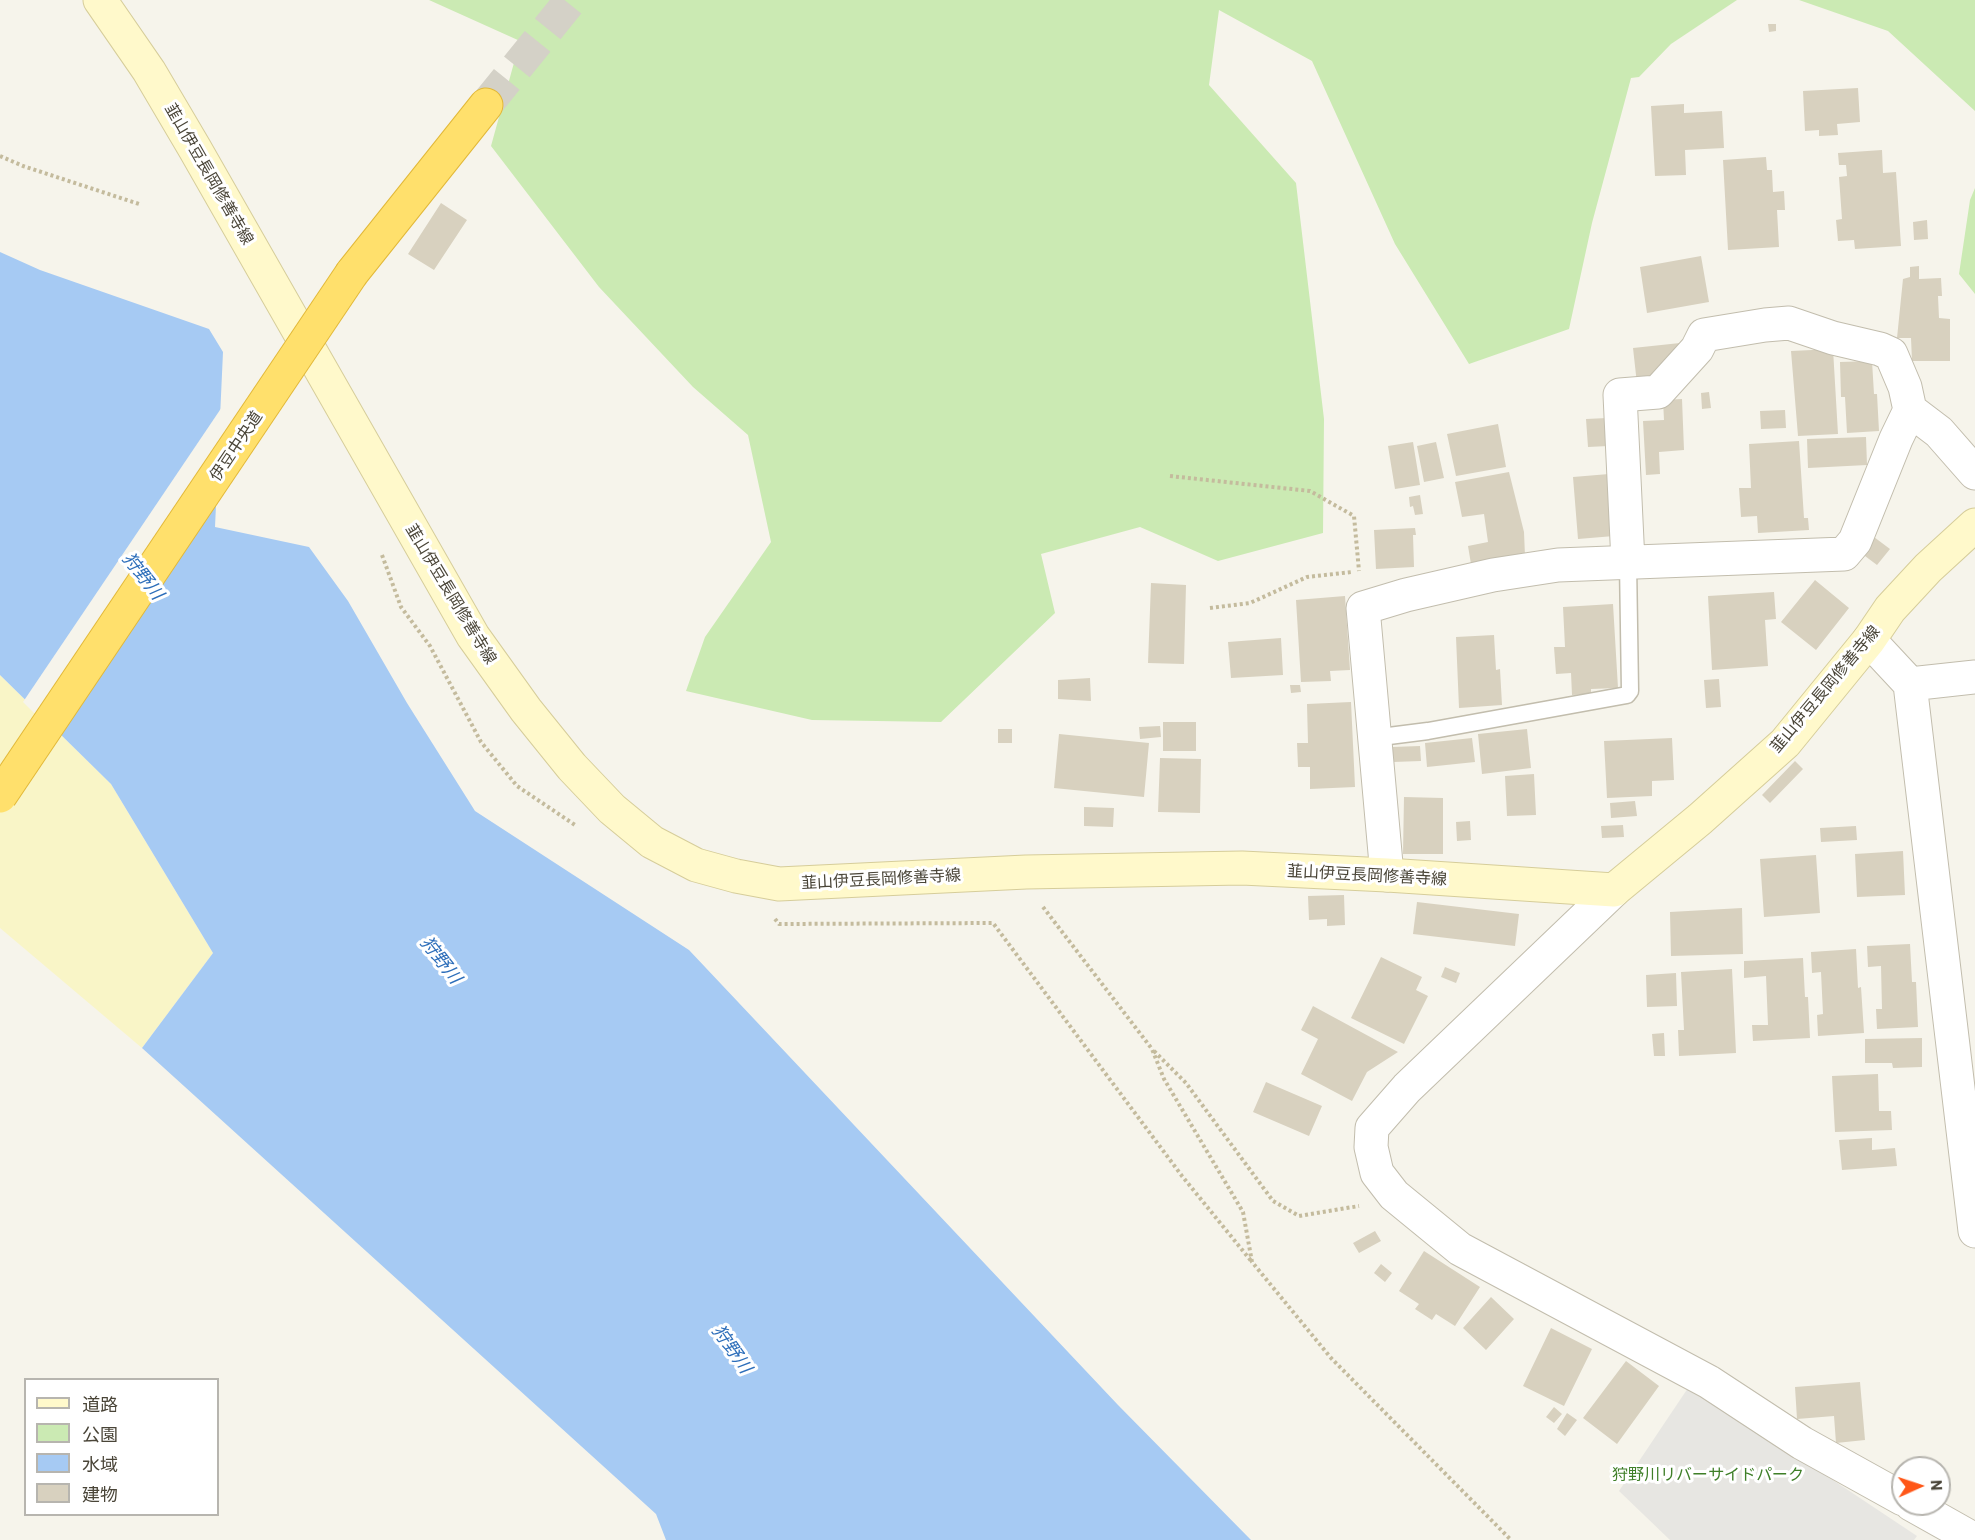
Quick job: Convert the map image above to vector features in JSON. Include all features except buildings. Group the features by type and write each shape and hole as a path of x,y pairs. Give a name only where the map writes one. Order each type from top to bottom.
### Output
{"highway":[{"name":"伊豆中央道","path":"0,764 345,268 478,100"},
{"name":"伊豆中央道","path":"0,796 345,268"}],"main road":[{"name":"韮山伊豆長岡修善寺線","path":"100,0 149,71 195,149 473,636 526,710 565,759 612,809 652,842 696,865 779,884 1026,872 1242,868 1614,890 1700,819 1785,743 1869,640 1890,609 1928,568 1975,525"}],"street":[{"path":"1628,562 1620,395 1658,392 1697,349 1704,335 1765,325 1789,324 1833,338 1880,349 1890,354 1905,387 1911,411 1939,432 1975,472"},
{"path":"1387,875 1363,608 1406,595 1493,575 1558,565 1844,554 1855,541 1896,439 1911,411"},
{"path":"1869,640 1910,684 1975,1231"},
{"path":"1910,684 1975,676"},
{"path":"1614,890 1407,1088 1372,1128 1371,1147 1377,1173 1394,1195 1460,1249 1709,1382 1803,1443 1891,1492"},
{"path":"1932,1516 1975,1540"}],"lane":[{"path":"1373,738 1428,731 1627,695 1630,691 1628,562"}],"path":[{"path":"0,156 23,166 139,204"},
{"path":"1170,476 1310,491 1354,516 1363,608"},
{"path":"1210,608 1250,603 1307,577 1359,572"},
{"path":"1026,872 1029,886 1037,900 1152,1050 1186,1083 1273,1201 1299,1216 1355,1207 1394,1195"},
{"path":"773,915 779,924 993,923 1182,1176 1331,1358 1511,1540"},
{"path":"1152,1050 1164,1079 1243,1212 1252,1263"}],"green space":[{"path":"429,0 1737,0 1671,44 1639,77 1631,78 1592,223 1569,329 1469,364 1395,244 1312,61 1219,10 1209,85 1296,183 1324,419 1323,533 1218,561 1140,527 1041,554 1055,613 941,722 812,720 686,691 705,637 771,542 748,435 693,387 599,287 491,146 520,41"},
{"path":"1799,0 1975,0 1975,111 1888,31"},
{"path":"1975,188 1975,294 1959,274 1970,200"}],"sand":[{"path":"0,675 111,784 213,953 142,1048 0,928"}],"shaded area":[{"name":"狩野川リバーサイドパーク","path":"1690,1385 1917,1536 1914,1540 1670,1540 1619,1491"}],"water":[{"name":"狩野川","path":"0,252 40,270 209,329 223,352 215,527 309,547 348,601 407,703 475,811 689,950 1118,1405 1251,1540 666,1540 656,1514 142,1048 213,953 111,784 0,675"}],"pier":[{"path":"224,404 220,494 57,736 23,702"}],"tunnel":[{"path":"486,105 571,0"}]}
